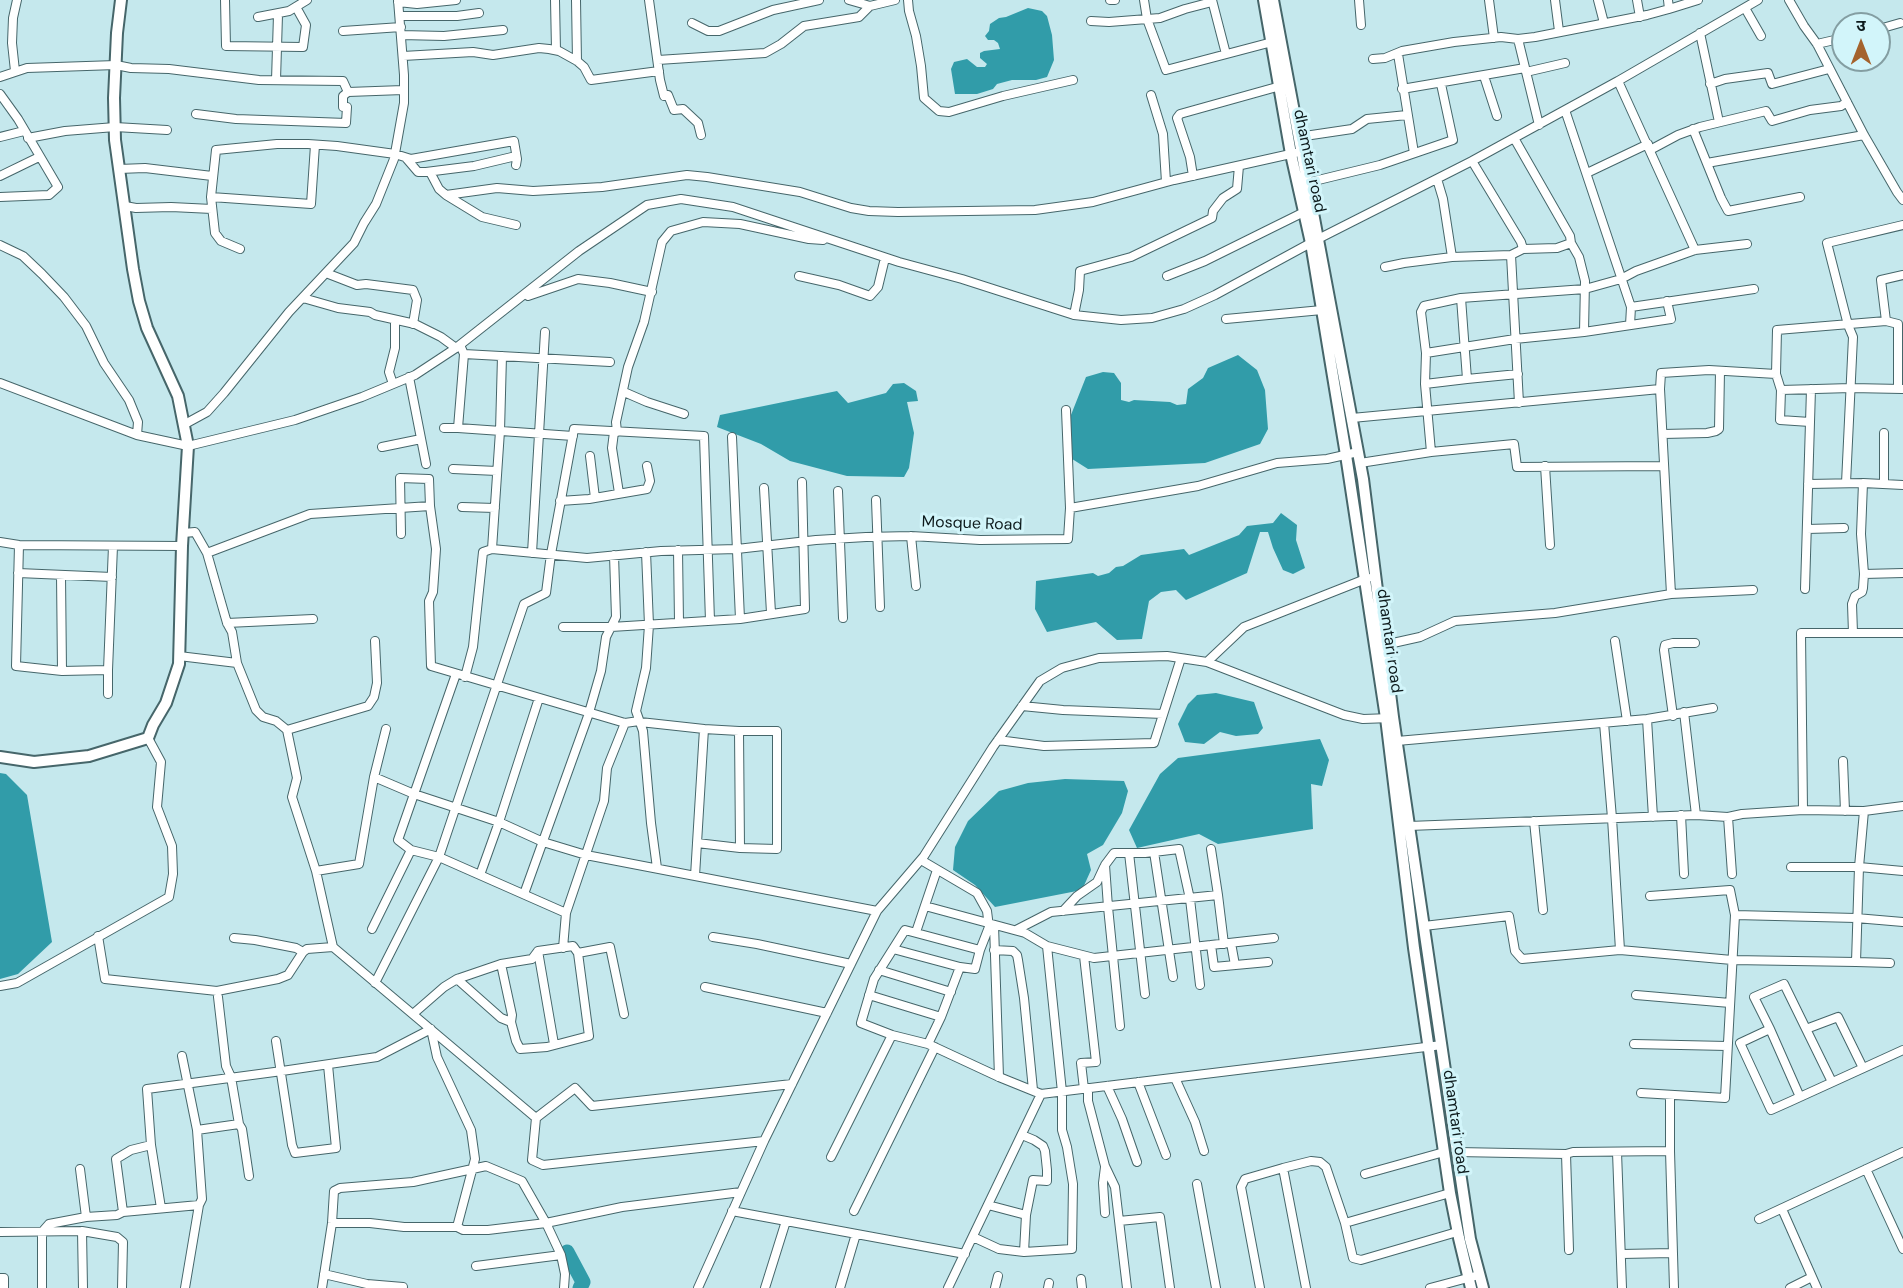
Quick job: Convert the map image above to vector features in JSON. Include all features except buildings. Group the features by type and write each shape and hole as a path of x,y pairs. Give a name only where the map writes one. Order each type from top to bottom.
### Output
{"main road":[{"path":"0,757 34,762 89,756 148,738 166,703 179,664 182,546 188,446 178,396 155,347 139,300 116,152 114,98 121,0"},
{"path":"1264,0 1276,41"},
{"path":"1273,0 1276,41 1283,85 1298,137 1295,153 1306,183 1315,241 1359,458 1370,577 1384,645 1389,718 1397,741 1470,1239 1473,1280 1483,1288"},
{"name":"dhamtari road","path":"1283,85 1304,212 1315,241 1322,310 1346,455 1370,577 1389,718 1414,948 1450,1193 1457,1232 1473,1280"}],"street":[{"path":"15,71 12,43 13,18 17,0"},
{"path":"225,0 226,46 303,47 306,25 296,7"},
{"path":"258,17 278,15 307,0"},
{"path":"185,424 207,412 289,312 354,243 376,204 394,159 404,102 398,1 417,4 456,0"},
{"path":"555,0 556,50"},
{"path":"576,0 577,61"},
{"path":"649,0 664,96 668,95 674,110 683,109 698,123 701,135"},
{"path":"692,23 708,31 719,32 773,10 819,0"},
{"path":"849,0 870,6 895,0"},
{"path":"908,0 921,66 924,98 939,111 949,112 1003,96 1073,80"},
{"path":"1144,0 1147,19 1166,70 1276,41"},
{"path":"1359,0 1361,25"},
{"path":"1489,0 1494,38"},
{"path":"1555,0 1559,32"},
{"path":"1598,0 1604,23"},
{"path":"1637,0 1640,16"},
{"path":"1668,0 1669,9"},
{"path":"1373,59 1414,49 1494,38 1518,39 1559,32 1640,16 1698,0"},
{"path":"0,383 137,435 188,446 295,420 362,397 409,377 458,346 579,251 647,205 681,199 733,207 885,258 962,279 1074,315 1121,320 1152,318 1184,309 1215,295 1472,161 1618,81 1758,0"},
{"path":"1790,0 1817,44 1864,135 1903,200"},
{"path":"1091,21 1160,18 1212,1 1226,54"},
{"path":"658,60 765,53 804,27 859,17 870,6"},
{"path":"1744,8 1761,36"},
{"path":"400,16 457,16 479,13"},
{"path":"276,80 278,15"},
{"path":"1891,26 1900,23"},
{"path":"343,32 401,31 444,36 503,30"},
{"path":"1700,33 1719,122"},
{"path":"1518,39 1539,125"},
{"path":"1817,44 1831,41"},
{"path":"403,56 473,52 493,55 539,48 556,50 577,61 584,67 591,81 659,70"},
{"path":"1398,54 1414,153"},
{"path":"1402,89 1565,63"},
{"path":"0,77 27,68 116,65 233,77 343,81 348,92"},
{"path":"1710,84 1725,79 1768,73 1772,84 1829,69"},
{"path":"1484,75 1497,116"},
{"path":"1618,81 1695,250"},
{"path":"1306,183 1380,165 1453,140 1440,84"},
{"path":"1193,176 1190,157 1177,118 1180,114 1283,85"},
{"path":"196,114 346,123 346,106 343,107 343,96 348,92 403,90"},
{"path":"0,94 18,119 58,187 49,195 0,197"},
{"path":"1151,95 1163,134 1166,182"},
{"path":"1587,173 1693,129 1766,111 1772,122 1810,110 1841,106 1847,102"},
{"path":"1565,110 1631,307 1630,325"},
{"path":"1298,137 1352,129 1367,119 1407,115"},
{"path":"0,137 115,127 167,130"},
{"path":"1693,129 1728,211 1800,196"},
{"path":"1707,163 1864,135"},
{"path":"1514,138 1570,236 1571,243 1579,257 1585,290 1584,333"},
{"path":"240,249 222,241 215,233 211,197 216,150 277,144 315,145 394,154 411,159 514,141 516,165"},
{"path":"211,197 311,204 315,145"},
{"path":"446,195 497,188 533,191 602,187 687,175 800,192 868,211 1035,210 1093,202 1166,182 1295,153"},
{"path":"0,176 39,156"},
{"path":"406,158 418,172 430,172 474,166 516,156"},
{"path":"1472,161 1523,249"},
{"path":"1074,315 1080,271 1131,257 1212,218 1213,211 1223,198 1237,189 1239,166"},
{"path":"119,169 145,168 212,176"},
{"path":"430,172 439,189 446,195 482,217 516,225"},
{"path":"1437,179 1443,199 1452,257"},
{"path":"125,206 212,209"},
{"path":"1167,276 1205,261 1304,212"},
{"path":"619,493 612,448 616,422 628,367 644,322 662,242 671,231 703,222 740,224 809,239 836,241"},
{"path":"1846,483 1853,336 1848,325 1827,243 1903,225"},
{"path":"1385,267 1452,257 1511,255 1523,249 1557,248 1571,243"},
{"path":"1431,452 1425,384 1426,353 1421,312 1424,306 1461,298 1585,290 1621,279 1636,271 1695,250 1747,244"},
{"path":"0,245 23,256 36,268 64,297 86,326 104,363 129,400 138,422 137,435"},
{"path":"1511,255 1519,403"},
{"path":"799,276 839,285 870,296 878,288 885,258"},
{"path":"326,273 357,285 413,290 417,300 413,324"},
{"path":"1886,321 1881,280 1903,275"},
{"path":"519,300 578,279 651,292"},
{"path":"1631,307 1754,289"},
{"path":"303,298 413,324 458,346 464,354 458,428"},
{"path":"1461,298 1467,379"},
{"path":"1426,353 1515,339 1584,333 1671,319 1667,302"},
{"path":"1226,319 1322,310"},
{"path":"393,384 388,372 395,348 395,320"},
{"path":"1781,390 1900,388 1898,324 1886,321 1777,330 1776,374 1781,390 1780,420 1810,422"},
{"path":"532,553 545,332"},
{"path":"464,354 610,362"},
{"path":"465,677 473,646 483,552 492,549 500,431 502,356"},
{"path":"1671,594 1661,373 1719,371 1776,374"},
{"path":"1663,434 1707,433 1719,429 1719,371"},
{"path":"1425,384 1518,374"},
{"path":"409,377 426,464"},
{"path":"1352,418 1660,389"},
{"path":"1805,590 1811,389"},
{"path":"624,392 684,414"},
{"path":"1066,410 1070,508 1198,486 1277,464 1346,455 1359,458 1514,444 1517,467 1664,466"},
{"path":"444,428 573,436"},
{"path":"375,983 439,857 524,604 546,593 574,429 704,436 710,621"},
{"path":"1884,433 1884,484"},
{"path":"732,437 740,619"},
{"path":"382,447 421,439"},
{"path":"590,456 595,498"},
{"path":"560,501 595,498 647,489 650,480 647,466"},
{"path":"1545,466 1550,545"},
{"path":"453,469 497,471"},
{"path":"401,534 400,478 429,479 436,549 433,592 429,601 431,666 625,723 640,721 704,729 777,731 777,849 697,843"},
{"path":"563,627 611,627 740,619 805,609 802,482"},
{"path":"1853,633 1852,604 1855,596 1862,592 1864,574 1863,483"},
{"path":"1808,484 1903,484"},
{"path":"764,488 771,613"},
{"path":"838,491 843,618"},
{"path":"876,500 880,607"},
{"path":"207,554 310,514 430,506"},
{"path":"462,507 495,508"},
{"name":"Mosque Road","path":"492,549 587,558 678,550 737,549 803,541 878,537 912,536 980,540 1068,539 1070,508"},
{"path":"1807,529 1844,528"},
{"path":"183,533 195,532 207,554 227,623 232,632 237,663 256,710 263,717 276,721 287,730 297,778 292,797 316,871 333,947 536,1118"},
{"path":"912,536 916,586"},
{"path":"0,542 19,545 182,546"},
{"path":"19,545 16,666 62,671 108,670"},
{"path":"108,694 113,546"},
{"path":"678,550 679,622"},
{"path":"646,552 649,625 646,668 636,711 643,731 657,868"},
{"path":"524,894 589,712 601,671 606,637 616,617 614,555"},
{"path":"18,573 112,577"},
{"path":"1864,574 1903,573"},
{"path":"61,575 62,671"},
{"path":"1207,662 1244,627 1370,577"},
{"path":"1384,645 1420,637 1455,621 1555,613 1671,594 1753,590"},
{"path":"227,623 313,619"},
{"path":"1803,810 1801,633 1903,633"},
{"path":"287,730 368,706 374,698 377,683 375,641"},
{"path":"1615,641 1627,721"},
{"path":"1673,716 1665,645 1695,643"},
{"path":"179,656 237,663"},
{"path":"698,1288 764,1141 877,911 921,860 998,740 1040,681 1062,668 1099,658 1167,656 1207,662 1344,715 1363,719 1389,718"},
{"path":"998,740 1044,746 1154,742 1181,658"},
{"path":"456,674 398,840 411,850 439,857 566,913"},
{"path":"480,875 539,698"},
{"path":"1022,706 1163,714"},
{"path":"1397,741 1647,719 1713,708"},
{"path":"1684,712 1696,815"},
{"path":"1647,719 1653,817"},
{"path":"563,948 566,913 604,801 607,768 625,723"},
{"path":"1604,723 1620,951"},
{"path":"316,871 359,864 374,777 386,729"},
{"path":"695,876 704,729"},
{"path":"739,731 740,848"},
{"path":"0,986 17,983 169,897 174,874 172,846 157,807 161,762 148,738"},
{"path":"1843,761 1845,811"},
{"path":"374,777 414,794 499,822 543,842 586,855 877,911"},
{"path":"1409,826 1681,815 1728,817 1803,810 1864,811 1903,806"},
{"path":"1856,962 1856,918 1864,811"},
{"path":"1681,815 1684,874"},
{"path":"1728,817 1732,874"},
{"path":"1534,821 1543,910"},
{"path":"1063,911 1077,896 1097,882 1114,853 1179,849 1190,899 1200,985"},
{"path":"1211,849 1227,943 1234,965"},
{"path":"372,929 411,850"},
{"path":"1154,852 1173,977"},
{"path":"1129,853 1145,994"},
{"path":"921,860 977,893 987,911 994,950 999,1077"},
{"path":"1105,865 1120,1026"},
{"path":"1791,867 1859,867 1903,871"},
{"path":"916,933 937,870"},
{"path":"1641,1093 1725,1098 1735,915 1730,890 1650,896"},
{"path":"1016,930 1051,912 1218,895"},
{"path":"925,906 1016,930 1047,946 1094,958 1274,938"},
{"path":"1735,915 1856,918 1903,922"},
{"path":"1424,926 1509,916 1515,951 1521,959 1620,951 1732,960 1890,963"},
{"path":"893,949 975,969 991,925"},
{"path":"980,950 905,930 874,979 861,1023 892,1035 931,1045 1037,1092 1062,1092 1442,1046"},
{"path":"98,936 105,979 218,991 278,979 288,975 307,949 333,947"},
{"path":"713,937 851,964"},
{"path":"234,938 296,948 303,952"},
{"path":"1210,945 1214,967 1268,962"},
{"path":"413,1014 444,987 457,979 501,964 532,958 538,951 573,946 578,952 589,1036 547,1047 520,1048 511,1022 512,1015 501,964"},
{"path":"973,1237 999,1250 1024,1252 1072,1249 1073,1184 1062,1131 1062,1092 1047,946"},
{"path":"578,952 610,947 624,1014"},
{"path":"948,1288 1022,1135 1037,1092 1017,955 1013,951 994,950"},
{"path":"538,951 554,1044"},
{"path":"1084,956 1096,1062 1081,1064 1105,1166 1115,1187 1127,1288"},
{"path":"854,1211 931,1045 960,967"},
{"path":"879,970 951,992"},
{"path":"457,979 501,1018 511,1022"},
{"path":"1800,1096 1754,997 1784,984 1832,1082"},
{"path":"705,987 827,1013"},
{"path":"869,995 941,1017"},
{"path":"1636,995 1730,1003"},
{"path":"218,997 226,1066 231,1077 239,1124 242,1129 249,1176"},
{"path":"1806,1029 1838,1017 1863,1068"},
{"path":"161,1208 151,1145 147,1089 377,1057 431,1029"},
{"path":"431,1029 437,1057 471,1130 475,1159 457,1227"},
{"path":"1770,1029 1740,1043 1771,1110 1903,1050"},
{"path":"831,1157 892,1035"},
{"path":"276,1041 295,1153 336,1148 328,1065"},
{"path":"1634,1044 1727,1046"},
{"path":"182,1056 196,1131 202,1199 199,1205 185,1288"},
{"path":"1175,1078 1204,1151"},
{"path":"1138,1082 1166,1155"},
{"path":"764,1141 543,1165 532,1160 536,1118 575,1088 592,1106 792,1084"},
{"path":"1107,1086 1137,1161"},
{"path":"1670,1095 1671,1253 1674,1288"},
{"path":"196,1131 239,1124"},
{"path":"1022,1135 1043,1146 1047,1170 1047,1181 1033,1180 1026,1215 1024,1252"},
{"path":"123,1212 116,1159 131,1150 151,1145"},
{"path":"1457,1152 1566,1154 1670,1151"},
{"path":"1365,1174 1444,1152"},
{"path":"1617,1152 1622,1288"},
{"path":"1759,1219 1903,1152"},
{"path":"1566,1154 1569,1250"},
{"path":"1260,1288 1241,1187 1245,1179 1283,1168 1311,1161 1320,1162 1326,1167 1345,1223 1353,1258 1360,1260 1457,1232"},
{"path":"322,1288 332,1223 334,1191 340,1188 413,1182 486,1166 522,1181 561,1255 565,1275 564,1288"},
{"path":"1105,1166 1102,1183 1105,1213"},
{"path":"1283,1168 1306,1288"},
{"path":"80,1169 86,1217"},
{"path":"1866,1169 1903,1249"},
{"path":"1197,1184 1216,1288"},
{"path":"332,1223 488,1230 546,1223 622,1207 741,1192"},
{"path":"1345,1223 1450,1193"},
{"path":"988,1204 1026,1215"},
{"path":"42,1288 42,1232 49,1224 86,1217 117,1215 123,1212 199,1205"},
{"path":"1782,1209 1817,1288"},
{"path":"732,1211 965,1254"},
{"path":"1119,1221 1160,1217 1170,1288"},
{"path":"765,1288 786,1221"},
{"path":"82,1231 83,1288"},
{"path":"0,1232 82,1231 117,1237 123,1242 122,1288"},
{"path":"840,1288 856,1234"},
{"path":"1622,1254 1671,1253"},
{"path":"476,1266 561,1255"},
{"path":"324,1274 366,1286 405,1288"},
{"path":"995,1288 998,1276"},
{"path":"1790,1288 1812,1277"},
{"path":"0,1278 4,1278 4,1288"},
{"path":"1081,1279 1082,1288"},
{"path":"1430,1288 1473,1280"}],"water":[{"path":"1028,8 1042,11 1047,16 1052,35 1054,60 1047,77 1036,80 1012,80 997,84 993,89 977,94 955,94 951,69 954,62 967,59 977,67 985,67 987,64 980,58 980,53 1000,49 998,43 988,40 985,36 990,24 999,18"},
{"path":"1238,355 1257,370 1265,390 1268,429 1260,444 1205,463 1088,469 1069,457 1069,420 1086,377 1103,372 1114,373 1121,383 1121,400 1186,404 1188,389 1203,378 1208,368"},
{"path":"904,383 916,391 918,401 907,402 914,433 909,468 904,477 847,476 790,461 761,444 717,427 720,415 837,391 848,403 886,393 893,384"},
{"path":"1281,513 1297,525 1296,540 1305,568 1293,574 1283,570 1268,532 1260,532 1247,573 1186,600 1176,590 1161,592 1149,601 1142,639 1117,640 1096,622 1047,632 1035,609 1036,581 1093,573 1098,576 1109,573 1141,555 1184,549 1189,555 1239,535 1247,526 1273,523"},
{"path":"1216,693 1254,702 1263,728 1258,734 1236,736 1220,732 1204,744 1185,742 1178,724 1188,704 1197,695"},
{"path":"1320,739 1329,760 1322,786 1311,784 1313,829 1218,844 1199,834 1137,848 1129,830 1160,774 1178,758"},
{"path":"0,773 6,774 27,795 52,942 18,974 0,979"},
{"path":"1065,779 1124,781 1128,791 1122,813 1103,845 1087,854 1091,870 1082,890 995,907 975,885 953,870 955,847 968,821 999,791 1028,783"}],"waterway":[{"path":"567,1252 583,1282 580,1288"}]}
